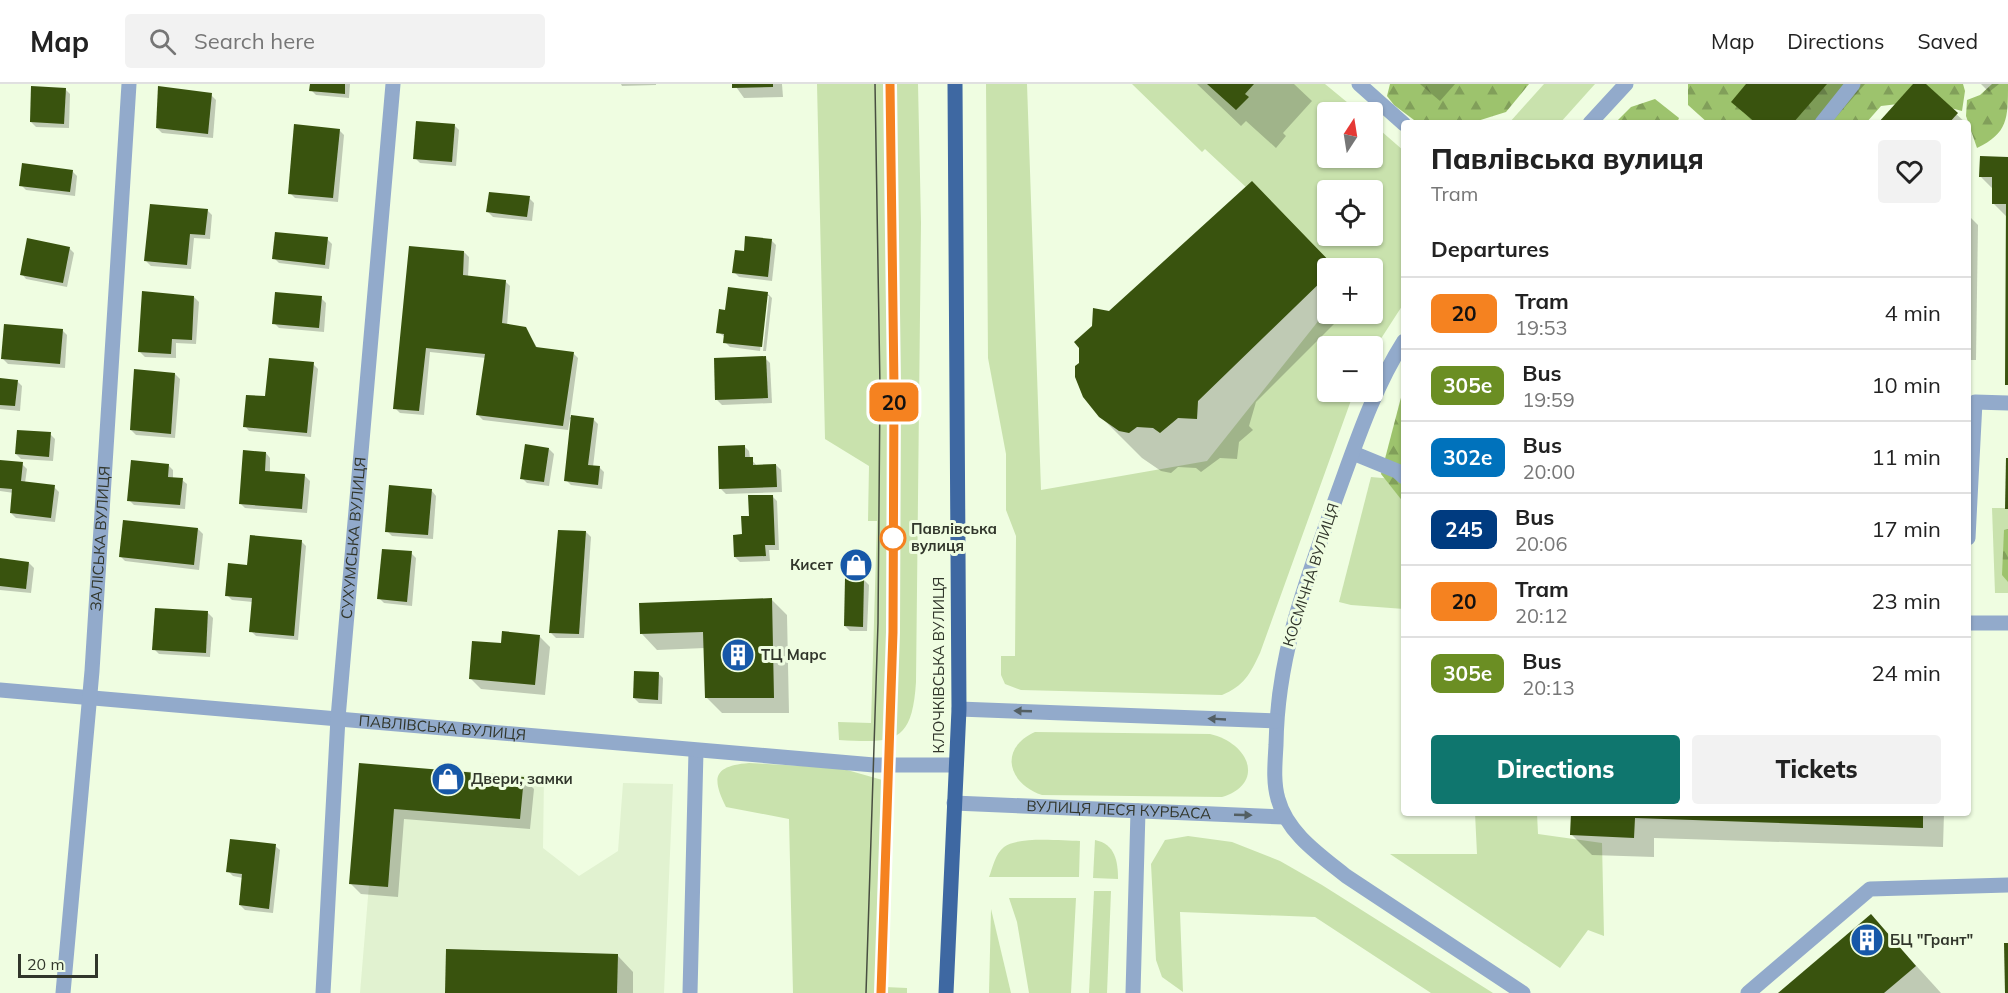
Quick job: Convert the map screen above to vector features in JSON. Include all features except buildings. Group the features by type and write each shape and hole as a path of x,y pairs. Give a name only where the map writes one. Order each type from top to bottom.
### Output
{"main road":[{"name":"КЛОЧКІВСЬКА ВУЛИЦЯ","path":"946,993 959,709 955,84"}],"street":[{"name":"ЗАЛІСЬКА ВУЛИЦЯ","path":"63,993 90,696 129,84"},
{"name":"СУХУМСЬКА ВУЛИЦЯ","path":"323,993 338,718 393,84"},
{"path":"1359,84 1401,121"},
{"path":"1593,120 1626,84"},
{"path":"1824,120 1852,84"},
{"name":"КОСМІЧНА ВУЛИЦЯ","path":"1276,721 1282,663 1299,605 1353,453 1391,362 1401,346"},
{"path":"1971,480 1975,402 2008,403"},
{"path":"1353,453 1401,474"},
{"path":"1971,623 2008,623"},
{"name":"ПАВЛІВСЬКА ВУЛИЦЯ","path":"0,690 873,765 956,765"},
{"path":"959,709 1276,721 1275,783 1284,817 1298,834 1346,876 1523,993"},
{"path":"690,993 696,751"},
{"name":"ВУЛИЦЯ ЛЕСЯ КУРБАСА","path":"954,803 1284,817"},
{"path":"1132,993 1138,811"},
{"path":"1748,993 1870,889 2008,885"}],"shaded area":[{"path":"817,84 918,84 921,223 916,682 910,718 904,728 897,735 874,741 839,740 838,722 871,723 877,521 868,521 869,466 825,439"},
{"path":"986,84 1027,84 1041,490 1207,461 1317,323 1383,324 1383,258 1322,258 1205,149 1202,152 1132,84 1325,84 1347,102 1317,102 1317,168 1383,168 1383,133 1401,148 1401,308 1383,336 1317,336 1317,402 1350,402 1260,653 1246,678 1236,688 1222,695 1021,690 1005,684 1001,675 1001,656 1015,656 1016,536 1006,510 1006,454 988,358"},
{"path":"1544,84 1595,84 1563,120 1512,120"},
{"path":"1371,477 1393,479 1401,493 1401,609 1339,602"},
{"path":"1992,508 2008,508 2008,593 1995,593"},
{"path":"1035,732 1210,734 1224,739 1243,754 1248,773 1244,783 1236,791 1222,797 1042,795 1030,790 1021,782 1012,765 1012,756 1016,747"},
{"path":"749,763 840,768 893,783 885,987 907,988 907,993 793,993 789,819 726,807 718,788 717,781 722,770"},
{"path":"379,765 544,777 543,848 579,876 618,851 623,783 673,784 664,993 360,993"},
{"path":"1475,816 1537,816 1538,834 1602,843 1604,936 1588,930 1560,968 1390,854 1477,854"},
{"path":"1188,836 1232,842 1280,861 1493,993 1431,993 1315,917 1180,912 1183,992 1162,977 1156,960 1151,864 1165,840"},
{"path":"1030,840 1080,841 1079,877 989,877 998,853 1011,844"},
{"path":"1095,840 1107,845 1114,854 1118,879 1093,878"},
{"path":"1094,891 1111,891 1107,993 1089,993"},
{"path":"1009,898 1076,898 1071,993 1029,993 1017,922"},
{"path":"991,909 1011,993 989,993"}],"green space":[{"path":"1390,84 1529,84 1506,112 1481,120 1414,120 1394,105 1387,96"},
{"path":"1688,84 1963,84 1965,91 1962,111 1924,101 1881,106 1869,120 1705,120 1688,105"},
{"path":"1992,84 2008,84 2008,107 2004,124 1995,137 1977,148 1971,131 1971,120 1967,120 1966,116 1967,100 1980,95"},
{"path":"1655,99 1679,118 1678,120 1618,120 1631,107"},
{"path":"1401,397 1401,499 1381,474"},
{"path":"2008,529 2008,582 2002,575 2004,530"}],"tram line":[{"path":"866,993 878,623 880,388 875,84"},
{"path":"881,993 893,632 894,387 890,84"},
{"name":"20","path":"881,993 893,632 894,387 890,84"}],"place":[{"name":"Павлівська вулиця","path":"893,538"},
{"name":"Кисет","path":"856,565"},
{"name":"ТЦ Марс","path":"738,655"},
{"name":"Двери, замки","path":"448,779"},
{"name":"БЦ \"Грант\"","path":"1867,940"}]}
